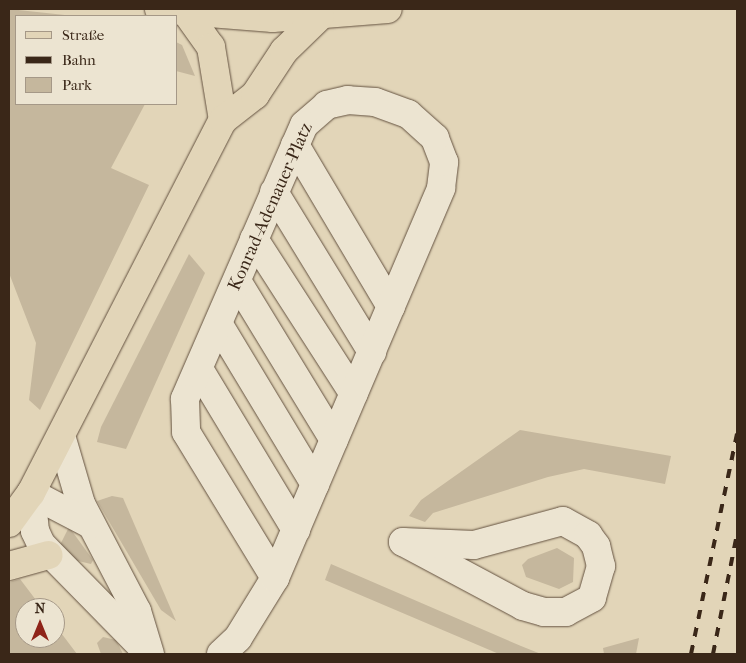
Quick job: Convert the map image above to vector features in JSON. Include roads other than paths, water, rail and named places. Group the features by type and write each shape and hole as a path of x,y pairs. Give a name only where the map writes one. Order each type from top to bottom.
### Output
{"main road":[{"path":"159,9 273,18 320,16 388,9"},
{"path":"186,12 211,47 223,120"},
{"path":"9,523 20,499 62,439 223,120 255,95 284,51 320,16"},
{"path":"9,566 49,555"}],"street":[{"name":"Konrad-Adenauer-Platz","path":"221,654 244,630 275,578 441,188 444,162 439,145 418,121 398,109 348,100 327,105 314,114 295,145 219,325 185,399 186,432 275,578"},
{"path":"295,145 391,307"},
{"path":"274,192 372,352"},
{"path":"254,239 354,394"},
{"path":"237,282 334,440"},
{"path":"219,325 315,484"},
{"path":"199,369 296,530"},
{"path":"62,439 90,524 137,611 150,654"},
{"path":"20,499 90,524"},
{"path":"20,499 49,555 150,654"},
{"path":"563,521 576,526 600,555 600,578 592,598 566,612 544,612 523,606 403,542 474,545 547,522 563,521"}],"railway":[{"path":"691,654 737,434"},
{"path":"713,654 737,534"}]}
